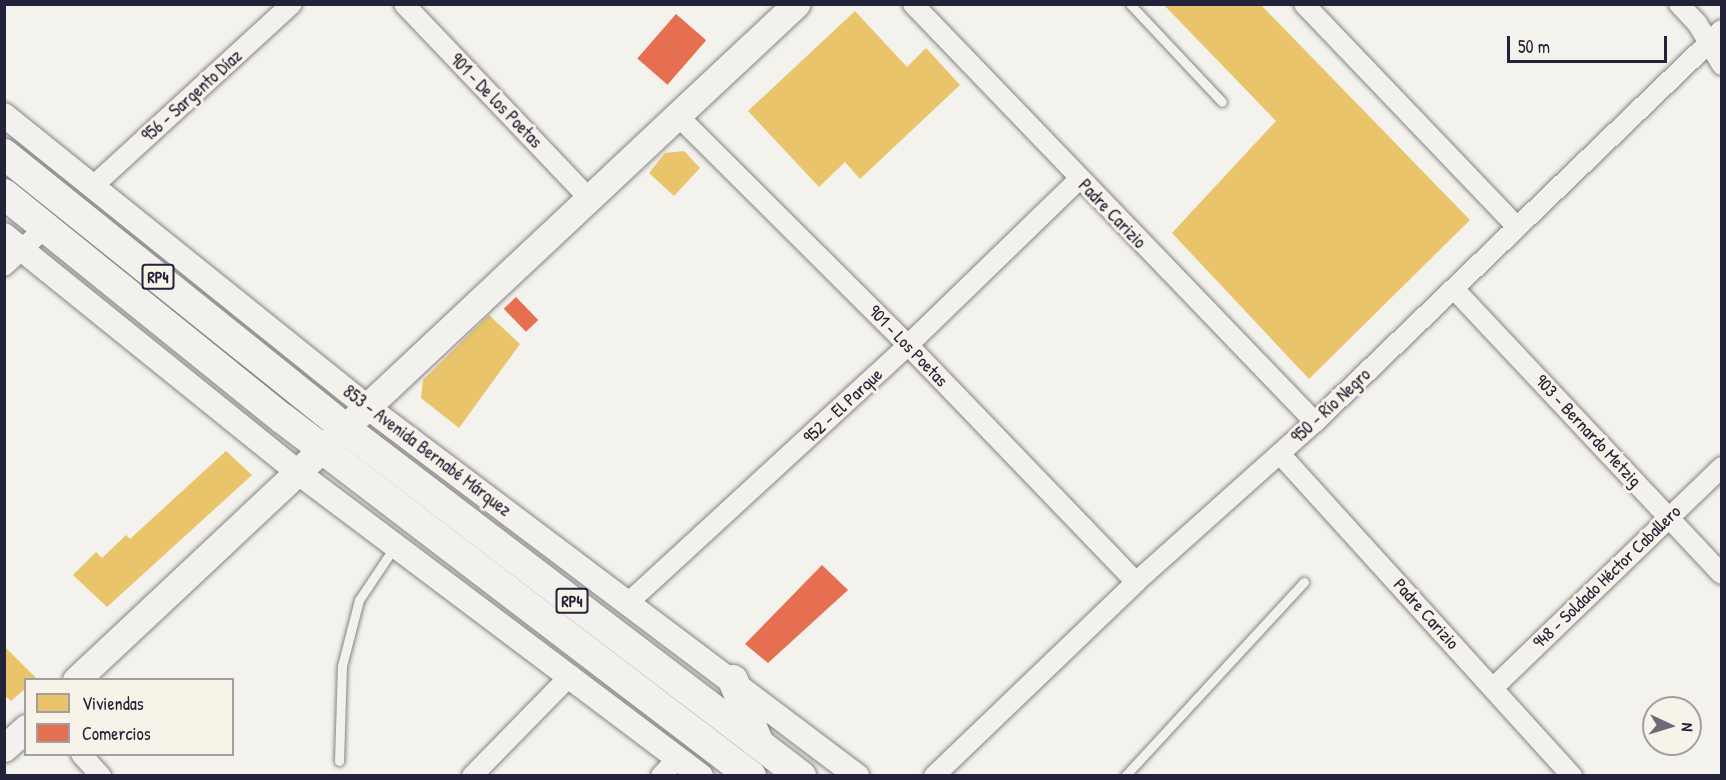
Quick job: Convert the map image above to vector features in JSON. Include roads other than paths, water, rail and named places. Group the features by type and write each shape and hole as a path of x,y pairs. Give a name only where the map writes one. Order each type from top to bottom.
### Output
{"main road":[{"path":"78,678 320,448 796,4"},
{"name":"853 - Avenida Bernabé Márquez","path":"4,154 343,427 801,776"},
{"name":"RP4","path":"4,194 320,448 751,776"},
{"path":"733,680 758,742"},
{"path":"4,748 24,730"}],"street":[{"name":"956 - Sargento Díaz","path":"93,187 292,4"},
{"name":"901 - De los Poetas","path":"404,4 589,198"},
{"name":"Padre Carizio","path":"913,4 1078,180 1315,422"},
{"path":"1304,4 1517,227"},
{"path":"1679,4 1715,36 1722,65"},
{"name":"950 - Río Negro","path":"934,776 1136,582 1315,422 1715,36"},
{"name":"853 - Avenida Bernabé Márquez","path":"4,115 366,406 733,680 857,776"},
{"name":"901 - Los Poetas","path":"677,115 909,345 1136,582"},
{"name":"952 - El Parque","path":"629,602 909,345 1078,180"},
{"path":"4,266 13,242 46,227"},
{"path":"13,242 297,471 571,675 701,776"},
{"name":"903 - Bernardo Metzig","path":"1454,289 1722,574"},
{"name":"Padre Carizio","path":"1280,454 1572,776"},
{"name":"948 - Soldado Héctor Caballero","path":"1493,688 1722,467"},
{"path":"472,776 571,675"},
{"path":"83,756 101,776"},
{"path":"661,776 678,758"}],"lane":[{"path":"1130,4 1222,102"},
{"path":"339,761 342,666 356,611 359,600 395,545"},
{"path":"1125,776 1304,582"}]}
